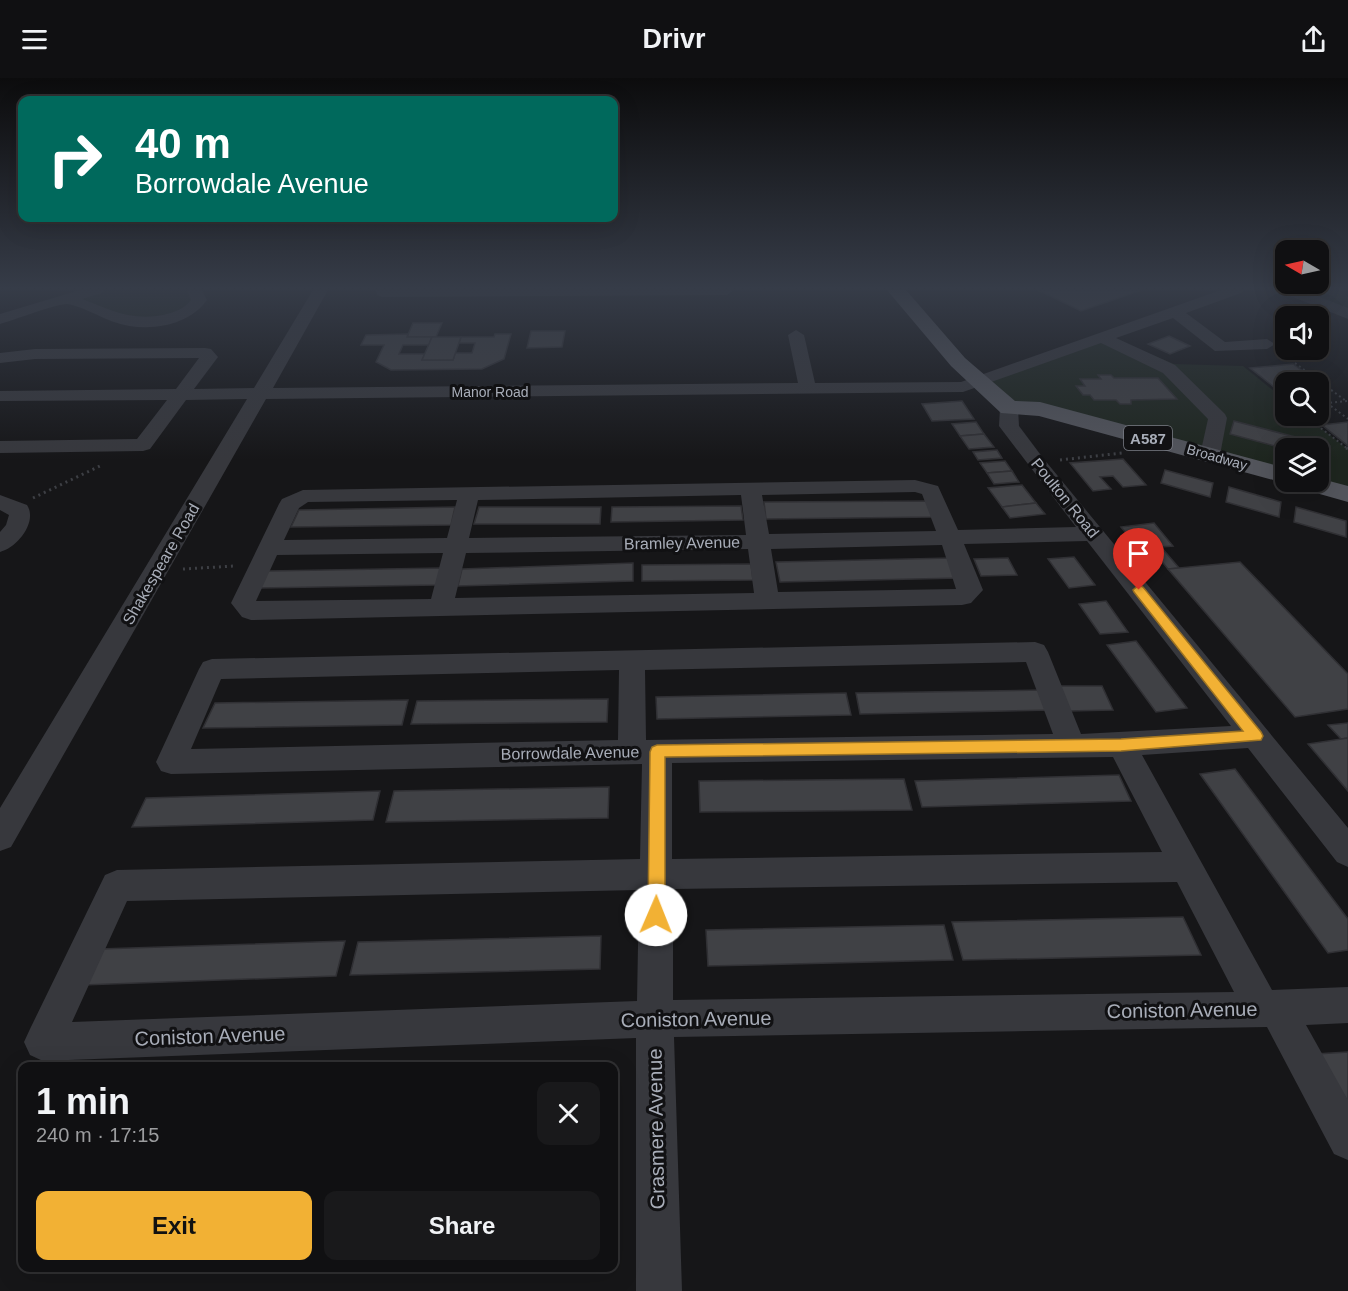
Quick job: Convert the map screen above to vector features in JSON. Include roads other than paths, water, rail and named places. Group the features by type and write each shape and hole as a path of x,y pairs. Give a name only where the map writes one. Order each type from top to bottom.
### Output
{"main road":[{"path":"945,347 958,362 1009,408"},
{"name":"Broadway","path":"1009,408 1040,409 1275,473"},
{"path":"1329,489 1348,494"}],"street":[{"path":"0,358 121,347"},
{"path":"0,447 143,444 209,357 202,347"},
{"name":"Shakespeare Road","path":"0,837 287,347"},
{"path":"799,347 808,390"},
{"name":"Manor Road","path":"0,396 963,387 1079,347"},
{"path":"1121,347 1169,369 1218,418 1210,455"},
{"name":"Poulton Road","path":"1009,408 1009,426 1036,462 1348,852"},
{"path":"915,486 931,490 971,590 962,597 251,611 243,603 290,504 303,496 469,494 915,486"},
{"path":"751,490 767,601"},
{"path":"441,607 469,494"},
{"path":"0,544 17,526 20,517 18,510 7,504"},
{"name":"Bramley Avenue","path":"266,555 456,546 1095,534"},
{"path":"632,660 1035,652 1071,745"},
{"name":"Borrowdale Avenue","path":"632,660 212,669 171,762 1121,745 1256,736"},
{"name":"Grasmere Avenue","path":"632,660 657,874 655,1019 659,1291"},
{"path":"1121,745 1186,867 1348,1140"},
{"path":"657,874 1186,867"},
{"name":"Coniston Avenue","path":"657,874 117,886 43,1042 655,1019 1348,1005"}]}
